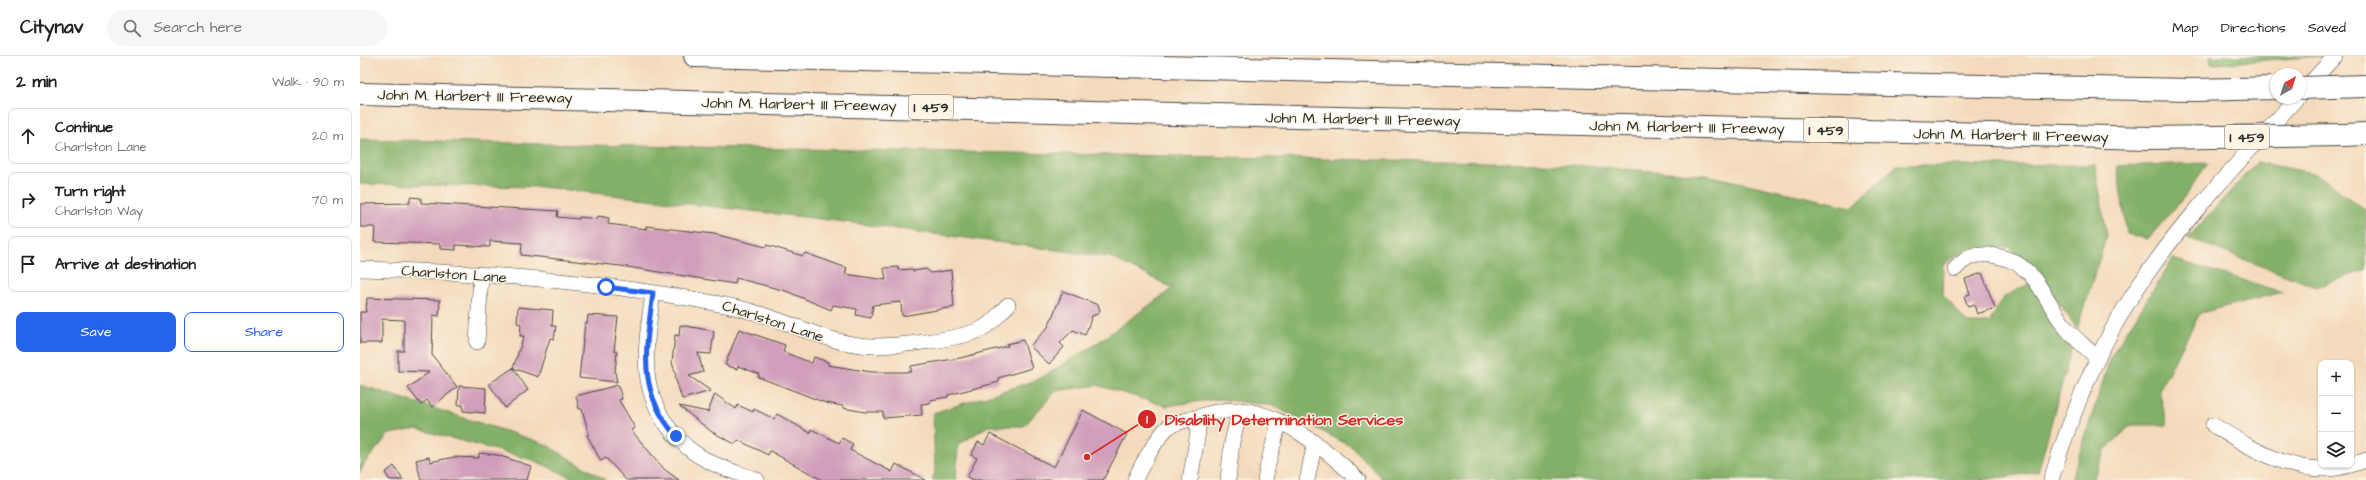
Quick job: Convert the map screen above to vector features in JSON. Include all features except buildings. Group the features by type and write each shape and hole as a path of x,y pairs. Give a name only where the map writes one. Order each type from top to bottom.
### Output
{"highway":[{"path":"694,56 2193,90 2270,88"},
{"path":"2306,88 2366,86"},
{"name":"John M. Harbert III Freeway","path":"360,94 2150,138 2366,134"}],"street":[{"path":"2306,88 2335,56"},
{"path":"2051,480 2097,358 2135,291 2170,241 2292,104"},
{"path":"1955,269 1963,260 1972,255 1981,254 2001,256 2017,263 2040,284 2066,328 2097,358"},
{"name":"Charlston Lane","path":"360,269 481,274 653,293 730,306 776,319 835,341 870,346 912,343 969,334 991,323 1008,305"},
{"path":"477,342 481,274"},
{"path":"653,293 645,363 648,386 658,412 676,436 700,457 753,479"},
{"path":"1228,480 1232,442 1240,410"},
{"path":"1135,480 1139,470 1167,427 1215,412 1240,410 1262,415 1315,442 1347,475 1358,480"},
{"path":"1190,480 1198,432 1196,418"},
{"path":"1265,480 1280,423"},
{"path":"2213,425 2275,461 2301,468 2318,468"},
{"path":"1307,480 1315,442"},
{"path":"2354,464 2366,460"}],"green space":[{"path":"2210,56 2323,56 2211,64"},
{"path":"360,139 584,145 1542,163 1706,175 1852,207 1897,165 2095,165 2107,235 2077,329 2042,277 2010,247 1966,250 1943,265 1942,293 1967,323 1989,323 2004,297 2030,283 2073,343 2038,472 1982,480 1383,480 1352,447 1274,406 1218,399 1166,406 1097,385 1056,391 1024,426 988,426 958,445 956,480 932,480 935,472 933,413 1037,380 1093,346 1173,288 1110,257 829,220 543,187 360,184"},
{"path":"2257,162 2317,174 2366,211 2366,270 2316,287 2188,238"},
{"path":"2208,163 2185,196 2148,239 2127,234 2117,166"},
{"path":"2173,259 2283,292 2200,313 2159,390 2167,425 2131,425 2105,450 2093,480 2071,480 2111,356"},
{"path":"360,385 543,443 606,480 577,480 533,460 417,429 389,434 364,464 360,473"}],"place":[{"name":"Disability Determination Services","path":"1087,457"}],"route":[{"path":"606,287 653,293 645,363 647,381 658,412 676,436"}]}
